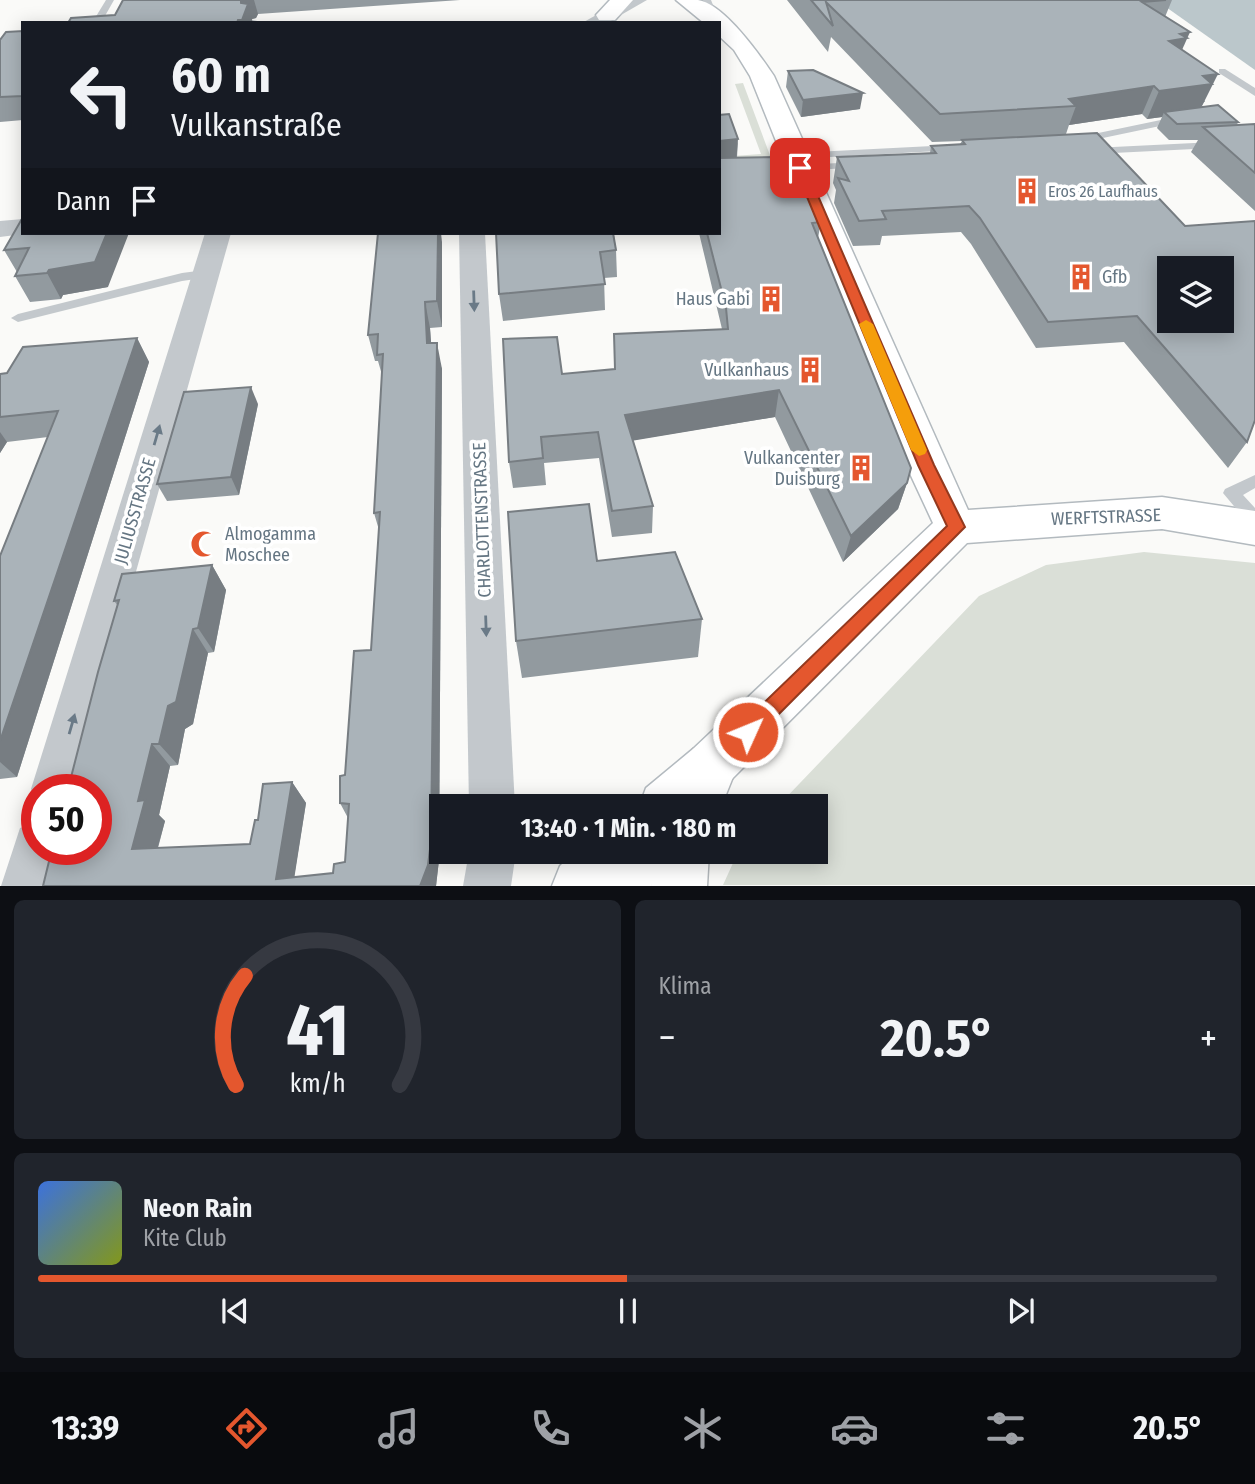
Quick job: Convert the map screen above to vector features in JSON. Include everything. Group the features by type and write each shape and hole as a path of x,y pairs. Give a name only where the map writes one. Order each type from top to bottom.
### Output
{"main road":[{"path":"687,0 715,21"},
{"path":"703,787 956,527 926,465 762,76 743,46 721,26"},
{"name":"WERFTSTRASSE","path":"956,527 1163,513 1255,528"},
{"path":"580,886 601,864"},
{"path":"618,886 634,864"},
{"path":"679,886 681,864"}],"street":[{"path":"607,13 638,0"},
{"path":"0,229 21,227"},
{"name":"JULIUSSTRASSE","path":"57,774 217,235"},
{"name":"CHARLOTTENSTRASSE","path":"472,235 492,794"},
{"path":"487,886 491,864"},
{"path":"25,886 31,865"}],"lane":[{"path":"97,21 110,0"},
{"path":"707,0 717,21"},
{"path":"1222,71 1255,93"},
{"path":"1069,140 1163,121 1196,118"},
{"path":"1077,152 1255,143"},
{"path":"798,162 963,148"},
{"path":"798,162 954,159"},
{"path":"18,318 182,277 205,274"},
{"path":"1255,481 1231,493 1255,519"}],"shaded area":[{"path":"1156,0 1255,0 1255,70"},
{"path":"743,83 771,158 721,162 721,157 761,154 735,84"},
{"path":"1144,552 1255,563 1255,885 723,885 733,864 828,864 828,794 789,794 979,596 1046,565"}],"building":[{"path":"123,0 241,0 241,3 248,4 242,20 238,21 69,21 71,18 115,15"},
{"path":"811,0 1166,0 1142,2 1190,32 1180,34 1187,38 1169,41 1218,74 1203,76 1212,84 1159,91 1154,86 1069,99 1076,106 940,114 826,2 833,26"},
{"path":"21,31 21,96 0,97 0,40 6,32"},
{"path":"813,70 863,93 803,100 788,71"},
{"path":"1218,105 1238,122 1177,124 1164,112"},
{"path":"729,114 738,139 721,141 721,115"},
{"path":"1255,124 1255,173 1203,127"},
{"path":"1097,133 1185,226 1255,221 1255,420 1247,442 1137,316 1048,322 980,218 969,206 882,211 886,219 859,221 838,178 849,181 837,157 936,153 931,146 965,144 962,140"},
{"path":"777,157 796,163 821,222 812,223 911,468 907,483 851,536 779,390 625,415 653,506 612,511 598,432 541,437 543,458 509,462 503,339 557,337 562,374 615,369 614,334 728,329 726,308 708,235 721,235 721,158"},
{"path":"21,220 21,235 106,235 95,262 49,270 47,273 15,276 29,248 4,250"},
{"path":"378,235 438,235 437,301 425,302 427,343 437,343 432,794 429,794 428,865 420,886 43,886 48,865 112,865 112,774 72,774 119,600 114,601 122,574 212,565 198,628 193,629 176,702 168,706 159,744 152,744 138,801 145,800 132,849 250,844 255,820 258,820 263,784 292,782 276,879 333,873 334,864 345,862 349,804 340,803 340,776 345,775 354,651 371,650 380,512 374,513 383,354 377,355 378,334 368,335"},
{"path":"496,235 613,235 616,250 600,252 605,284 499,294"},
{"path":"137,338 0,741 0,556 58,411 0,417 0,374 7,373 23,347"},
{"path":"251,387 231,477 157,484 184,392"},
{"path":"589,504 597,561 675,552 702,619 516,641 508,512"}],"slow traffic":[{"path":"866,324 919,450"}],"place":[{"name":"Eros 26 Laufhaus","path":"1027,191"},
{"name":"Gfb","path":"1081,277"},
{"name":"Haus Gabi","path":"771,299"},
{"name":"Vulkanhaus","path":"810,370"},
{"name":"Vulkancenter Duisburg","path":"861,468"},
{"name":"Almogamma Moschee","path":"204,544"}],"route":[{"path":"748,732 956,527 926,465 800,168"}]}
